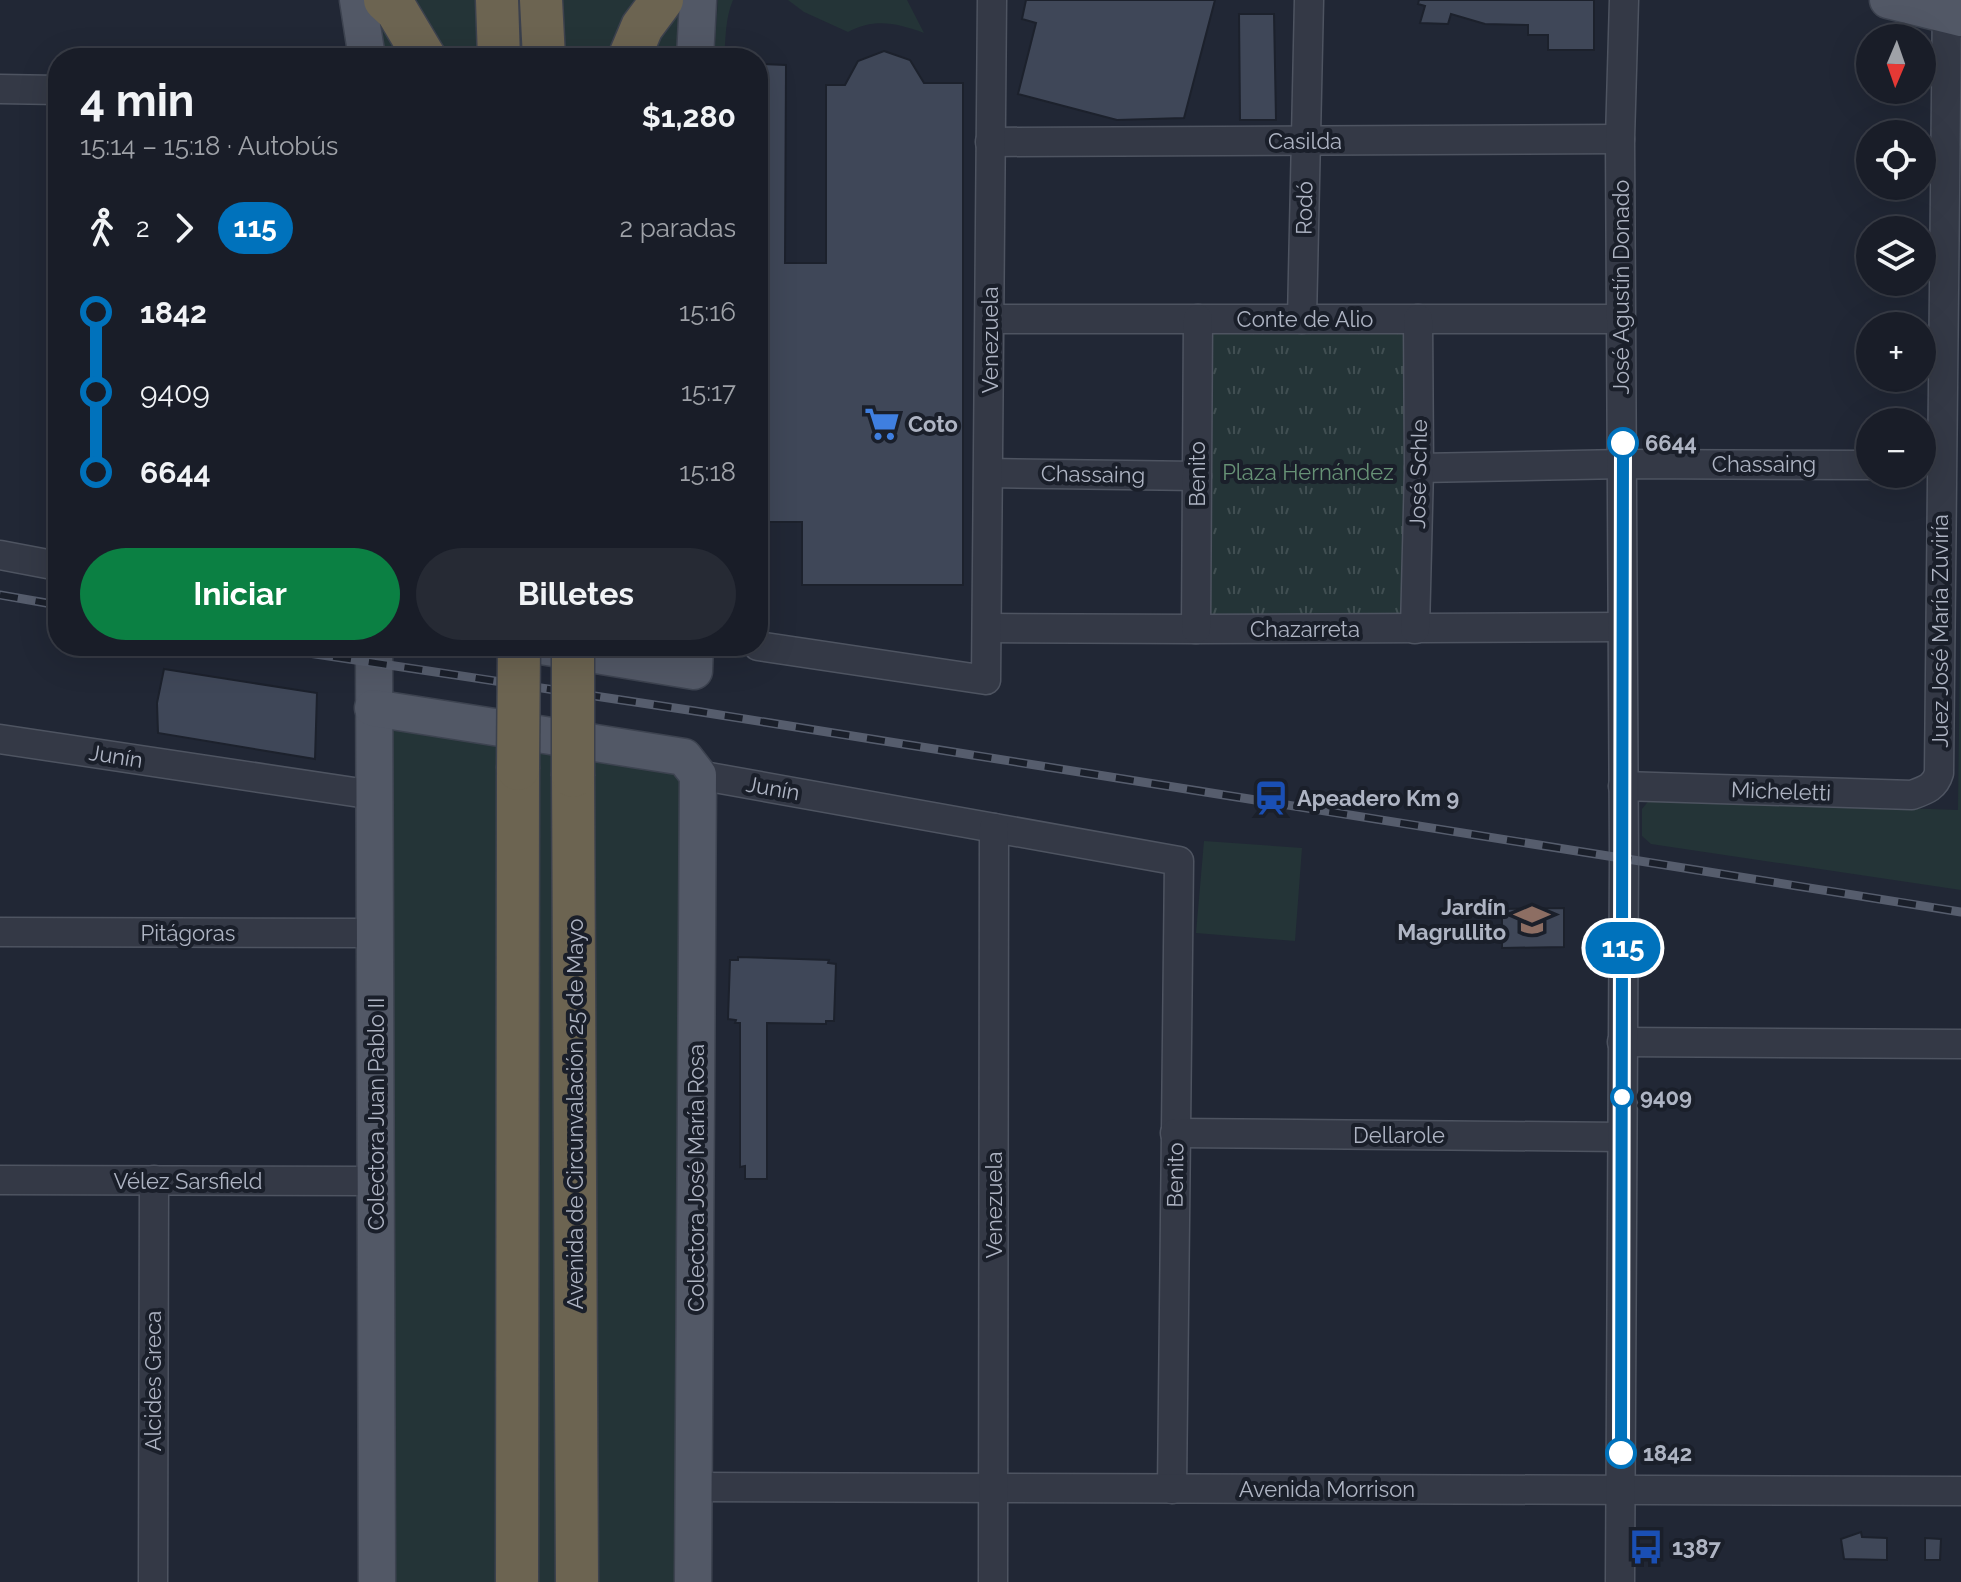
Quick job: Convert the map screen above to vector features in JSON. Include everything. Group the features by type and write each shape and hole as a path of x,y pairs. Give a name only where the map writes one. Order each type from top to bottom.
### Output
{"highway":[{"path":"385,0 397,11 419,48"},
{"path":"497,0 499,48"},
{"path":"541,0 543,48"},
{"path":"633,48 642,27 662,0"},
{"path":"517,1582 519,656"},
{"name":"Avenida de Circunvalación 25 de Mayo","path":"573,656 577,1582"}],"main road":[{"path":"358,0 365,48"},
{"path":"696,48 698,0"},
{"path":"1888,0 1952,11"},
{"name":"Colectora Juan Pablo II","path":"374,656 377,1582"},
{"path":"668,656 694,658"},
{"name":"Junín","path":"373,708 684,757 698,775"},
{"name":"Colectora José María Rosa","path":"693,1582 698,775"}],"street":[{"name":"Venezuela","path":"768,647 986,680 989,628 992,0"},
{"name":"Rodó","path":"1302,319 1309,0"},
{"name":"José Agustín Donado","path":"1620,1582 1623,464 1620,139 1624,0"},
{"name":"Juez José María Zuviría","path":"1936,783 1939,773 1941,465 1952,11"},
{"path":"0,89 48,90"},
{"name":"Casilda","path":"990,142 1620,139"},
{"name":"Conte de Alio","path":"990,319 1620,319"},
{"name":"Benito","path":"1196,629 1198,319"},
{"name":"José Schle","path":"1415,629 1419,468 1418,319"},
{"name":"Chassaing","path":"1419,468 1623,464 1856,465"},
{"name":"Chassaing","path":"989,473 1197,476"},
{"path":"0,555 48,564"},
{"name":"Chazarreta","path":"989,628 1621,627"},
{"name":"Junín","path":"0,739 374,795"},
{"name":"Junín","path":"698,775 1179,861"},
{"name":"Micheletti","path":"1623,786 1912,795 1936,783"},
{"name":"Venezuela","path":"993,1582 994,828"},
{"name":"Benito","path":"1172,1489 1179,861"},
{"name":"Pitágoras","path":"0,932 376,933"},
{"path":"1622,1042 1961,1044"},
{"name":"Dellarole","path":"1175,1133 1622,1137"},
{"name":"Vélez Sarsfield","path":"0,1180 375,1181"},
{"name":"Alcides Greca","path":"153,1582 154,1180"},
{"name":"Avenida Morrison","path":"694,1487 1961,1491"}],"green space":[{"path":"358,0 698,0 696,48 365,48"},
{"path":"718,0 733,0 725,48 715,48"},
{"path":"788,0 907,0 924,33 886,24 867,25 848,32 804,12"},
{"name":"Plaza Hernández","path":"1198,319 1418,319 1415,629 1196,629"},
{"path":"1961,569 1961,890 1651,844 1642,836 1642,809 1650,799 1958,810"},
{"path":"373,708 684,757 693,1582 377,1582"},
{"path":"1204,841 1302,848 1295,941 1196,933"}],"building":[{"path":"1026,0 1215,0 1184,118 1117,120 1018,94 1036,23 1022,19"},
{"path":"1419,0 1594,0 1594,50 1548,50 1548,35 1528,35 1528,25 1485,24 1451,14 1448,24 1420,23 1425,6 1418,4"},
{"path":"1239,14 1274,14 1276,120 1240,120"},
{"name":"Coto","path":"884,51 910,60 924,83 963,83 963,585 802,585 802,522 768,522 768,64 786,65 785,263 826,263 826,85 845,85 858,61"},
{"path":"164,669 317,693 315,759 158,733 157,703"},
{"path":"1564,908 1564,947 1502,948 1502,909"},
{"path":"738,957 829,960 828,963 836,964 834,1021 826,1021 826,1024 767,1023 767,1179 745,1179 745,1166 740,1167 740,1023 728,1019 730,960 738,960"},
{"path":"1861,1532 1862,1537 1887,1538 1887,1560 1844,1559 1841,1539"},
{"path":"1925,1538 1941,1539 1940,1560 1925,1560"}],"railway":[{"path":"0,595 48,603"},
{"path":"329,656 695,711 1961,912"}],"bus line":[{"name":"115","path":"1621,1453 1623,443"}],"place":[{"name":"Coto","path":"882,424"},
{"name":"6644","path":"1623,443"},
{"name":"Apeadero Km 9","path":"1271,798"},
{"name":"Jardín Magrullito","path":"1532,920"},
{"name":"9409","path":"1622,1097"},
{"name":"1842","path":"1621,1453"},
{"name":"1387","path":"1646,1547"}]}
